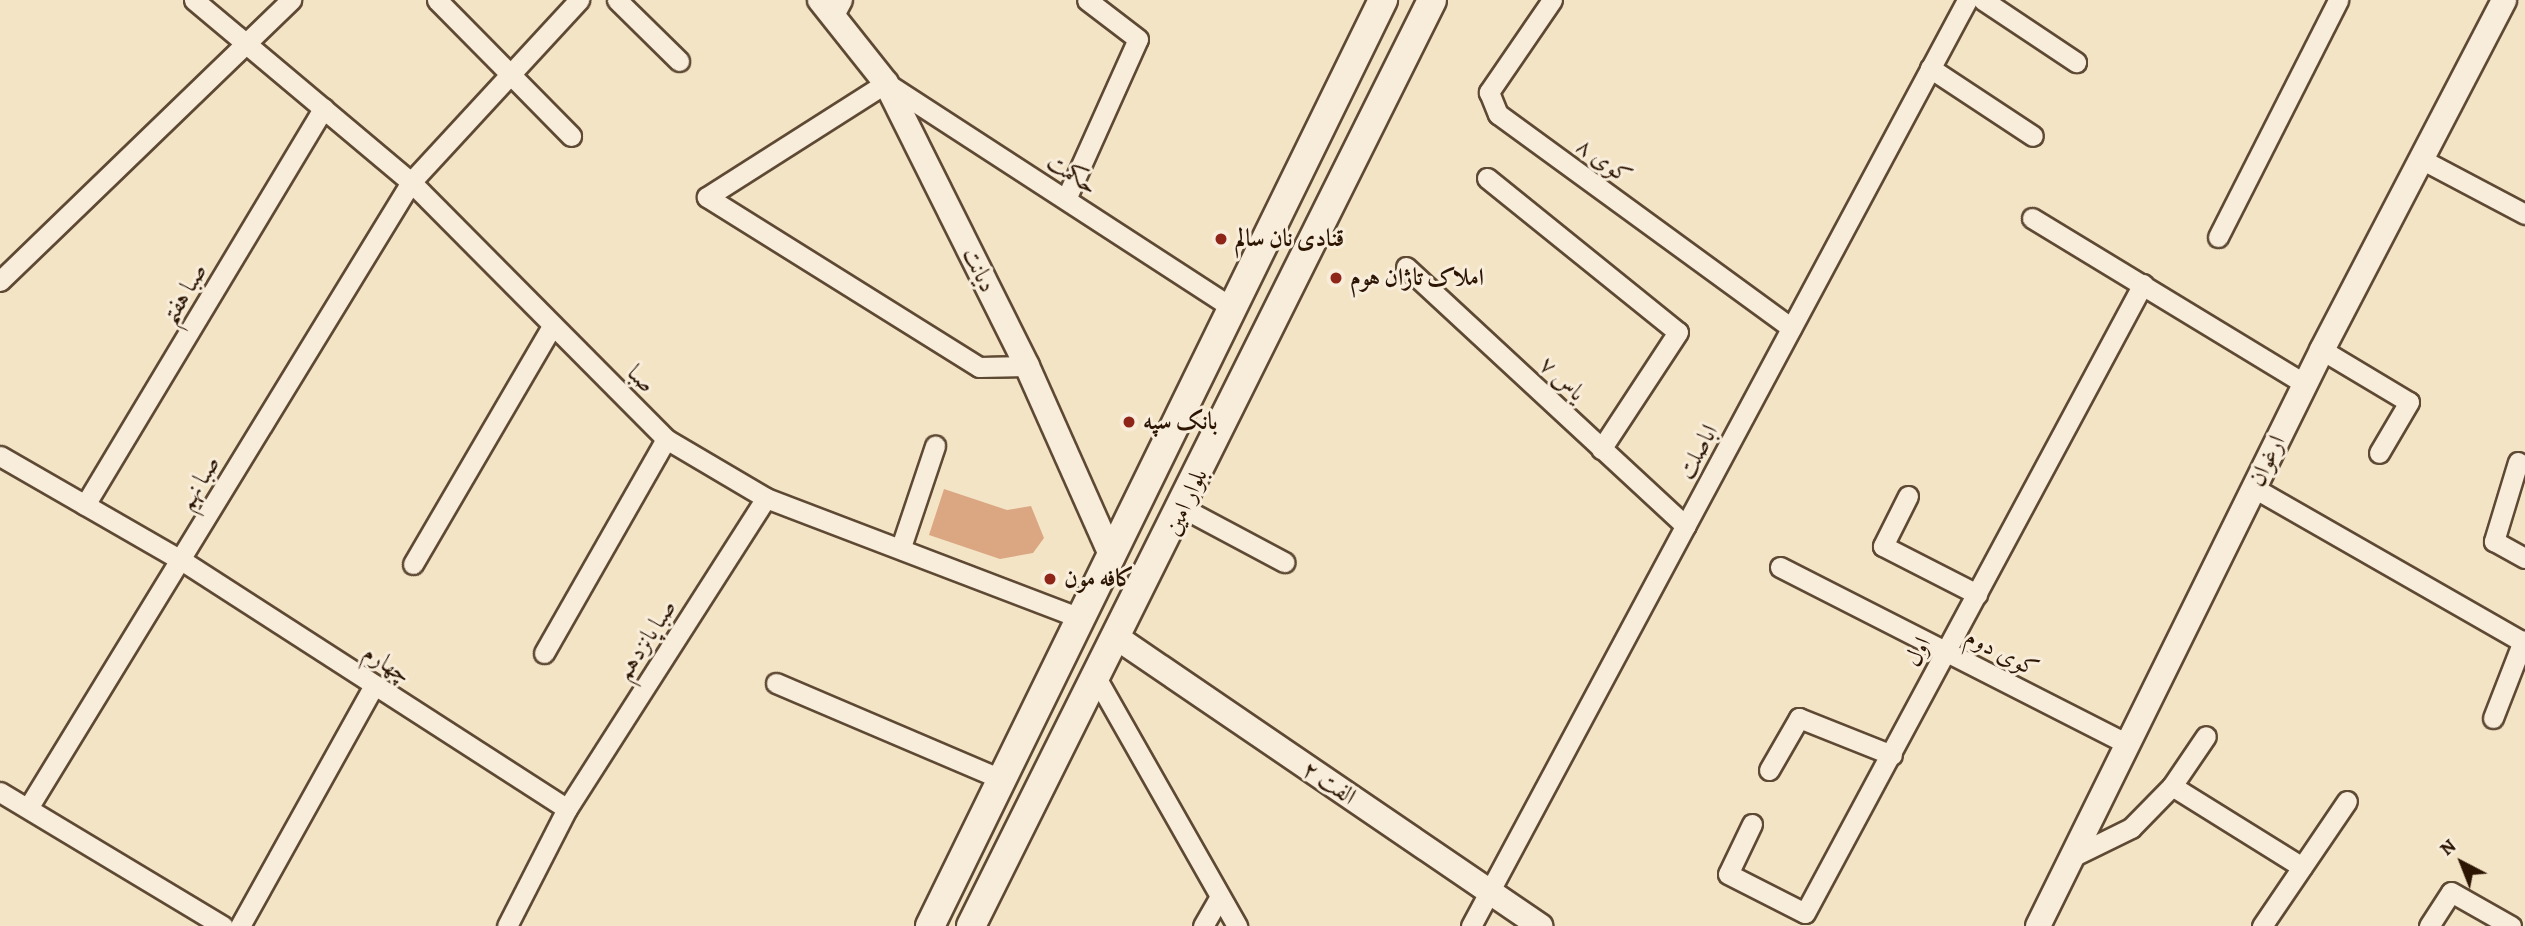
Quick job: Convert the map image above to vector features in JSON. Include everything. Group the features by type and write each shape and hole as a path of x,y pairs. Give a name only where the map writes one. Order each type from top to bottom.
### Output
{"main road":[{"name":"بلوار امین","path":"930,926 1083,619 1231,307 1383,0"},
{"name":"بلوار امین","path":"971,926 1119,639 1267,328 1432,0"},
{"path":"1231,307 1267,328"}],"street":[{"name":"صبا","path":"194,0 411,181 666,439 766,498 901,547 1083,619"},
{"path":"0,281 249,45 291,0"},
{"path":"437,0 512,72 571,136"},
{"name":"صبا نهم","path":"28,808 411,181 579,0"},
{"path":"617,0 679,61"},
{"path":"1066,199 1138,39 1087,0"},
{"name":"کوی ۸","path":"1552,0 1489,92 1497,114 1791,328"},
{"name":"اباصلت","path":"1471,926 1967,0"},
{"path":"1983,0 2076,62"},
{"path":"2218,237 2338,0"},
{"name":"ارغوان","path":"2038,926 2322,350 2504,0"},
{"name":"دیانت","path":"832,5 886,83 1027,366 1112,557"},
{"path":"1930,68 2033,136"},
{"path":"886,83 707,197 979,366 1027,366"},
{"name":"حکمت","path":"886,83 1231,307"},
{"name":"صبا هفتم","path":"85,505 324,108"},
{"path":"2421,159 2525,214"},
{"path":"1487,178 1678,332 1601,449"},
{"path":"2032,218 2305,384"},
{"name":"یاس ۷","path":"1406,267 1686,526"},
{"name":"اول","path":"1752,824 1728,874 1805,913 2143,284"},
{"path":"412,564 552,326"},
{"path":"2322,350 2409,402 2379,453"},
{"path":"544,653 666,439"},
{"path":"901,547 935,446"},
{"name":"چهارم","path":"0,456 181,560 567,809"},
{"path":"2518,462 2494,541 2525,558"},
{"path":"2254,488 2524,642 2493,718"},
{"path":"1908,496 1883,546 1977,594"},
{"name":"صبا پانزدهم","path":"507,926 567,809 766,498"},
{"path":"1183,508 1284,562"},
{"name":"کوی دوم","path":"1780,567 2127,744"},
{"name":"الفت ۲","path":"1119,639 1540,926"},
{"path":"1098,681 1237,926"},
{"path":"776,683 1003,780"},
{"path":"240,926 374,685"},
{"path":"1769,770 1799,718 1892,755"},
{"path":"2072,857 2131,828 2172,786 2206,736"},
{"path":"2172,786 2302,866"},
{"path":"0,792 223,926"},
{"path":"2262,926 2347,801"},
{"path":"2429,926 2451,892 2511,926"},
{"path":"1203,926 1219,898"}],"building":[{"path":"944,489 1007,510 1031,506 1044,538 1033,553 1000,559 929,535"}],"place":[{"name":"قنادی نان سالم","path":"1221,239"},
{"name":"املاک تاژان هوم","path":"1336,278"},
{"name":"بانک سپه","path":"1129,422"},
{"name":"کافه مون","path":"1050,579"}]}
